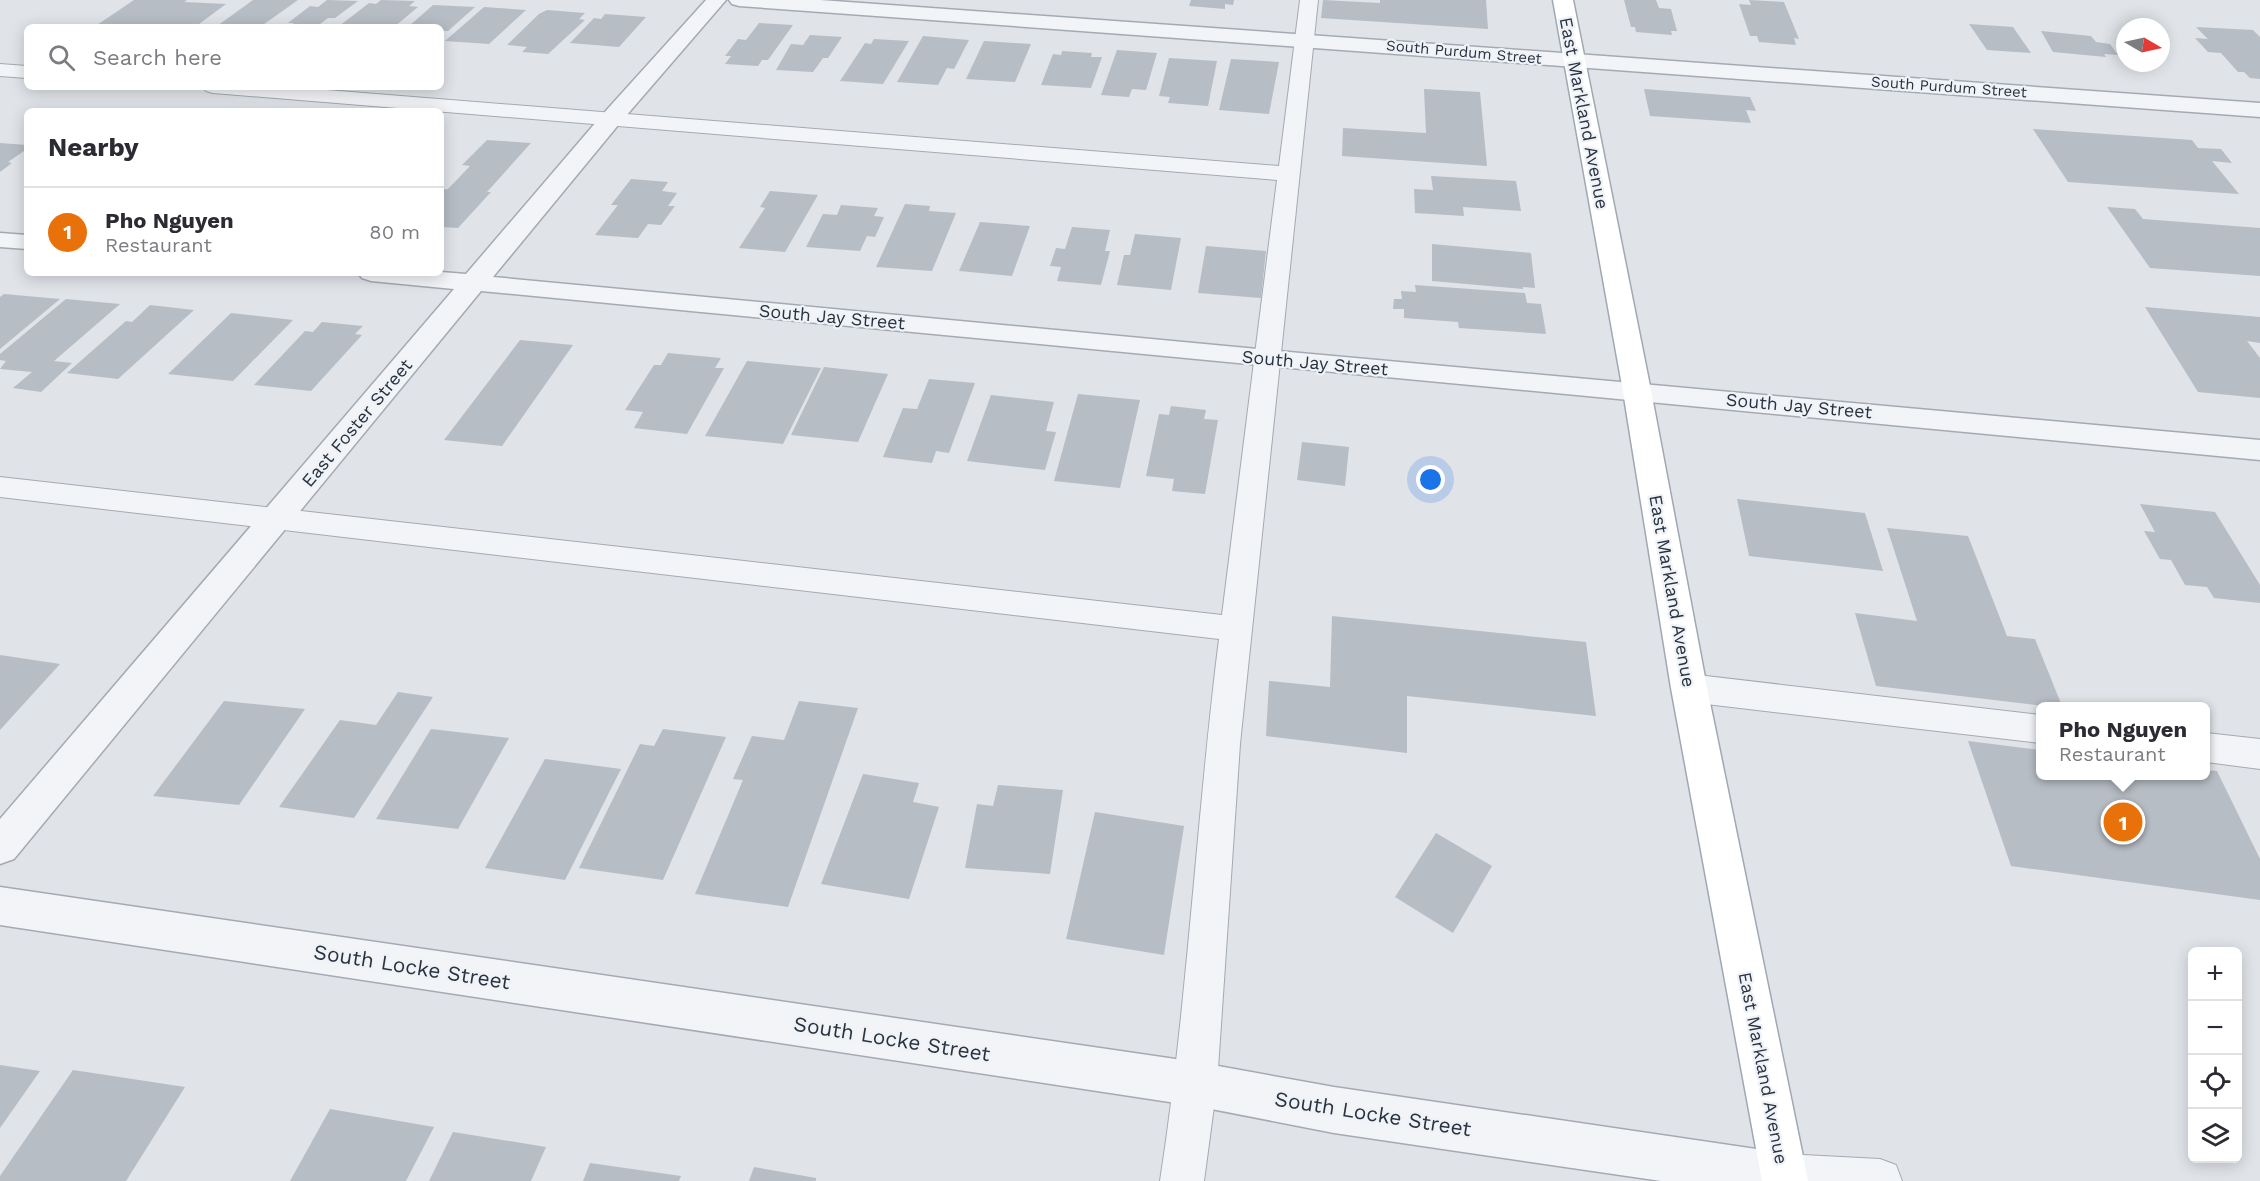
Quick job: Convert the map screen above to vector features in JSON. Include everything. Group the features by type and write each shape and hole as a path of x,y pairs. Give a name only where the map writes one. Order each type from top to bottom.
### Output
{"main road":[{"name":"East Markland Avenue","path":"1563,0 1637,391 1689,688 1785,1178"}],"street":[{"name":"East Foster Street","path":"0,847 611,119 716,0"},
{"name":"South Purdum Street","path":"740,0 1305,39 1574,61 2260,110"},
{"path":"0,240 24,242"},
{"name":"South Jay Street","path":"406,276 1268,359 1637,391 2260,450"},
{"name":"South Locke Street","path":"0,906 1196,1084 1334,1110 1785,1178"}],"lane":[{"path":"1182,1181 1196,1084 1223,744 1309,0"},
{"path":"0,70 24,72"},
{"path":"250,90 1290,174"},
{"path":"0,487 1238,629"},
{"path":"1689,688 2036,729"},
{"path":"2210,749 2260,754"},
{"path":"1785,1178 1880,1181"}],"building":[{"path":"134,0 187,0 184,2 226,4 199,24 98,24"},
{"path":"253,0 298,0 264,24 220,24"},
{"path":"327,0 358,1 335,18 328,18 320,24 288,23 310,6 318,7"},
{"path":"381,0 415,1 409,6 418,7 398,24 342,24 369,3 376,4"},
{"path":"1191,0 1234,0 1233,5 1225,4 1225,9 1189,6"},
{"path":"1323,0 1380,3 1380,0 1486,0 1488,29 1321,18"},
{"path":"1624,0 1656,0 1659,8 1671,9 1677,31 1671,31 1672,35 1636,32 1635,27 1631,27"},
{"path":"1749,0 1784,2 1799,39 1794,38 1796,45 1759,42 1757,36 1750,36 1739,4 1751,5"},
{"path":"433,5 475,7 448,31 444,31 444,24 411,24"},
{"path":"484,7 526,10 489,44 445,41"},
{"path":"547,10 585,13 579,19 585,20 548,54 522,52 527,47 507,45 539,14"},
{"path":"605,14 646,17 619,47 570,43 594,18 601,19"},
{"path":"759,23 793,25 768,60 762,60 758,66 725,64 731,56 725,56 738,39 746,40"},
{"path":"1969,24 2013,27 2031,53 1987,50"},
{"path":"2196,27 2253,30 2260,37 2260,79 2250,78 2244,72 2238,72 2221,53 2208,52 2195,38 2208,39"},
{"path":"2041,31 2091,36 2096,42 2110,44 2116,55 2104,54 2106,57 2053,52"},
{"path":"810,35 842,37 828,58 823,58 813,72 776,70 791,44 803,45"},
{"path":"923,36 969,40 954,69 947,68 938,85 897,82"},
{"path":"874,39 909,41 883,84 840,81 865,43 871,44"},
{"path":"984,41 1031,44 1015,82 966,79"},
{"path":"1117,50 1157,53 1146,90 1132,89 1129,97 1101,95"},
{"path":"1062,51 1092,53 1091,57 1102,57 1091,88 1041,85 1053,54 1061,55"},
{"path":"1169,58 1217,61 1208,106 1168,103 1170,97 1159,96"},
{"path":"1231,59 1279,62 1269,114 1219,110"},
{"path":"1424,89 1480,92 1487,166 1342,156 1343,128 1426,133"},
{"path":"1644,89 1750,97 1756,111 1746,110 1751,123 1650,116"},
{"path":"2033,129 2192,140 2198,148 2221,149 2232,163 2212,161 2239,194 2068,182"},
{"path":"487,140 531,143 458,228 444,227 444,190 448,189 470,166 462,165"},
{"path":"0,143 24,145 24,151 8,162 12,163 0,172"},
{"path":"1431,176 1516,181 1521,211 1463,207 1464,216 1415,213 1414,189 1433,190"},
{"path":"631,179 668,182 662,191 677,193 668,206 675,206 661,225 648,224 638,238 595,235 618,205 611,205"},
{"path":"770,191 818,195 785,252 739,248 765,208 760,207"},
{"path":"905,204 930,206 929,211 956,213 932,271 876,267"},
{"path":"841,205 878,208 874,216 884,217 875,237 867,236 860,251 806,247 823,214 837,215"},
{"path":"2107,207 2135,209 2143,219 2260,228 2260,276 2150,268"},
{"path":"980,222 1030,226 1012,276 959,271"},
{"path":"1072,227 1110,230 1105,251 1110,251 1101,285 1057,281 1061,267 1050,266 1056,248 1065,249"},
{"path":"1135,234 1181,238 1171,290 1117,285 1124,255 1130,255"},
{"path":"1432,244 1531,253 1535,288 1523,287 1523,289 1432,281"},
{"path":"1206,246 1266,251 1261,298 1198,293"},
{"path":"1415,285 1525,293 1527,303 1541,304 1546,334 1459,328 1458,322 1404,318 1404,309 1393,309 1394,299 1402,299 1401,291 1416,292"},
{"path":"4,294 60,299 0,349 0,297"},
{"path":"66,299 120,304 54,361 72,363 41,392 13,388 32,372 0,369 6,361 0,360 0,354"},
{"path":"150,305 194,310 118,379 67,373 126,321 132,322"},
{"path":"2145,307 2260,317 2260,343 2247,341 2260,358 2260,398 2198,392"},
{"path":"231,313 293,320 233,381 168,374"},
{"path":"322,322 363,326 355,334 362,335 311,391 254,385 305,331 313,332"},
{"path":"520,340 573,345 502,446 444,440"},
{"path":"668,353 721,358 715,368 724,368 687,434 634,428 643,412 625,410 654,365 661,365"},
{"path":"747,361 821,368 783,444 705,436"},
{"path":"824,367 888,374 858,442 791,435"},
{"path":"929,379 975,383 949,453 936,451 932,463 883,457 903,408 917,409"},
{"path":"1078,394 1140,400 1120,488 1054,481"},
{"path":"991,395 1054,402 1046,431 1056,432 1045,470 967,461"},
{"path":"1171,406 1206,410 1204,419 1218,420 1205,494 1172,491 1174,479 1146,476 1159,414 1169,415"},
{"path":"1302,442 1349,447 1345,486 1297,480"},
{"path":"1737,499 1865,513 1883,571 1749,556"},
{"path":"2140,504 2215,512 2260,585 2260,603 2214,598 2207,587 2185,585 2171,560 2160,559 2144,531 2155,532"},
{"path":"1887,528 1968,536 2007,636 2035,639 2060,702 2036,702 2036,705 1876,686 1855,613 1917,621"},
{"path":"1332,616 1586,642 1596,716 1407,696 1407,753 1266,736 1269,681 1330,687"},
{"path":"0,655 60,664 0,730"},
{"path":"398,692 433,697 354,818 279,807 340,720 376,725"},
{"path":"224,701 305,709 239,805 153,796"},
{"path":"799,701 858,708 788,907 695,894 743,780 733,779 752,736 784,740"},
{"path":"431,729 509,738 458,829 376,819"},
{"path":"663,729 726,737 663,880 579,868 640,744 654,746"},
{"path":"1968,741 2036,750 2036,780 2210,780 2210,770 2217,771 2260,859 2260,900 2011,866"},
{"path":"545,759 621,769 565,880 485,868"},
{"path":"863,774 919,783 913,802 939,807 909,899 821,884"},
{"path":"998,785 1063,790 1050,874 965,868 977,804 993,806"},
{"path":"1095,812 1184,826 1164,955 1066,939"},
{"path":"1436,833 1492,866 1453,933 1395,897"},
{"path":"0,1065 40,1071 0,1128"},
{"path":"73,1070 185,1087 126,1181 0,1181 0,1176"},
{"path":"330,1109 434,1127 406,1181 290,1181"},
{"path":"453,1132 546,1147 531,1181 429,1181"},
{"path":"590,1163 681,1176 679,1181 583,1181"},
{"path":"754,1167 816,1178 816,1181 749,1181"}],"place":[{"name":"Pho Nguyen","path":"2123,822"}]}
